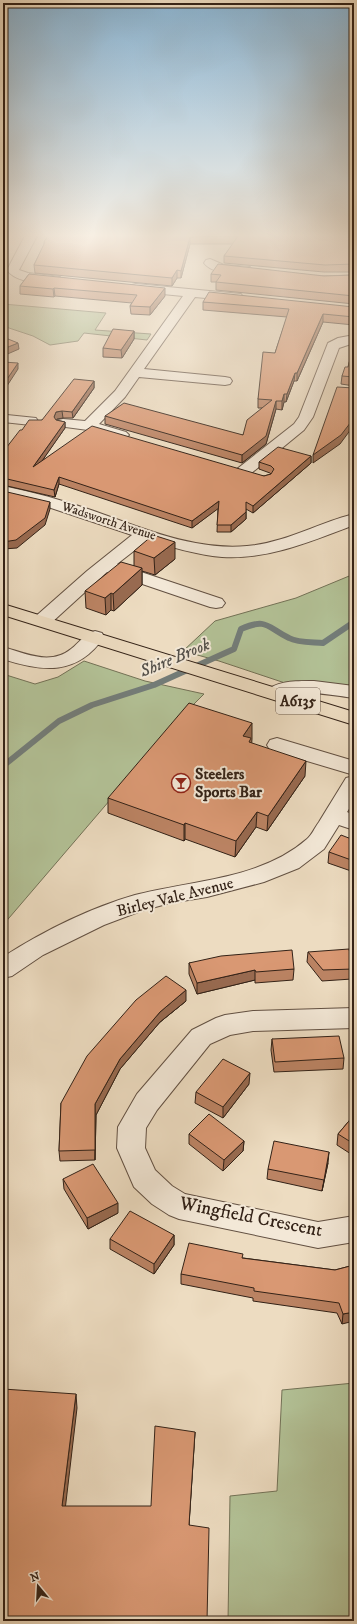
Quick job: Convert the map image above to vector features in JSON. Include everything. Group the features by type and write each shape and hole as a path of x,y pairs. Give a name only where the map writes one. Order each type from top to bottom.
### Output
{"main road":[{"name":"A6135","path":"3,609 166,658 354,719"}],"street":[{"path":"89,426 120,394 137,373 180,310"},
{"path":"327,338 349,340"},
{"path":"264,477 236,470 275,448 299,427 306,417 332,346 349,340"},
{"path":"137,373 218,379"},
{"path":"317,387 334,389"},
{"path":"8,418 31,421"},
{"path":"63,423 89,426 134,439"},
{"name":"Wadsworth Avenue","path":"3,491 47,501 146,534 196,548 232,552 267,548 284,544 354,519"},
{"path":"43,620 104,565 129,545 146,534"},
{"path":"104,565 216,603"},
{"path":"3,653 47,664 60,662 70,659 80,652 95,637"},
{"path":"275,693 282,689 297,687 354,692"},
{"path":"277,745 354,768"},
{"name":"Birley Vale Avenue","path":"3,969 34,950 75,929 135,904 170,895 207,889 256,876 291,862 316,844 344,819 354,783"},
{"name":"Wingfield Crescent","path":"354,1018 253,1021 225,1025 201,1037 147,1102 132,1127 131,1148 144,1178 162,1195 179,1206 318,1234 354,1229"}],"green space":[{"path":"3,310 69,310 106,313 95,330 151,334 147,340 84,333 78,341 50,345 33,336 3,326"},
{"path":"354,574 354,695 306,690 219,661 183,651 215,621 296,598"},
{"path":"84,661 145,681 204,694 182,716 3,925 3,674 35,684 58,677"},
{"path":"354,1383 354,1621 228,1621 230,1496 277,1491 282,1390"}],"building":[{"path":"289,310 354,310 354,317 323,314 297,373 295,373 287,394 284,394 282,401 276,401 266,436 242,455 105,416 124,403 243,435 247,420 272,400 258,399 263,352 275,353"},
{"path":"113,329 134,331 121,350 103,348"},
{"path":"3,337 18,343 3,349"},
{"path":"354,344 354,377 342,376 345,367 348,367"},
{"path":"3,362 18,363 3,385"},
{"path":"74,379 94,381 72,412 56,412 54,417 56,420 65,422 33,467 92,426 264,476 271,474 274,469 271,466 259,462 278,447 311,456 253,506 246,502 246,512 231,525 217,525 219,501 192,521 59,477 54,490 3,478 3,452 29,420 42,420"},
{"path":"337,387 354,388 354,418 341,435 313,455"},
{"path":"3,491 50,502 45,518 16,540 3,542 4,513"},
{"path":"153,535 175,542 154,558 134,551"},
{"path":"121,562 142,568 113,594 111,593 105,598 85,591"},
{"path":"189,703 252,723 243,736 251,738 249,742 306,761 268,816 257,812 236,841 185,823 184,825 108,798"},
{"path":"341,835 354,840 354,861 329,852"},
{"path":"349,949 353,969 323,970 308,952"},
{"path":"292,950 294,969 256,972 255,970 197,983 189,963 221,956"},
{"path":"166,976 186,990 160,1012 120,1059 95,1104 95,1150 59,1151 61,1103 87,1056 136,1000"},
{"path":"339,1036 344,1058 275,1062 272,1039"},
{"path":"223,1059 250,1073 223,1107 196,1092"},
{"path":"209,1114 244,1141 224,1160 189,1134"},
{"path":"354,1115 354,1144 338,1134"},
{"path":"274,1141 329,1152 324,1180 268,1169"},
{"path":"93,1164 118,1203 87,1218 63,1179"},
{"path":"130,1211 174,1235 154,1264 110,1239"},
{"path":"189,1243 243,1254 242,1258 335,1270 354,1265 354,1312 343,1314 339,1303 254,1291 254,1288 181,1274"},
{"path":"3,1389 76,1394 62,1506 151,1506 155,1426 195,1432 189,1525 209,1528 207,1621 3,1621"}],"waterway":[{"name":"Shire Brook","path":"3,766 59,721 92,705 154,685 234,649 241,629 262,624 267,625 293,640 323,643 354,622"}],"place":[{"name":"Steelers Sports Bar","path":"181,783"}]}
